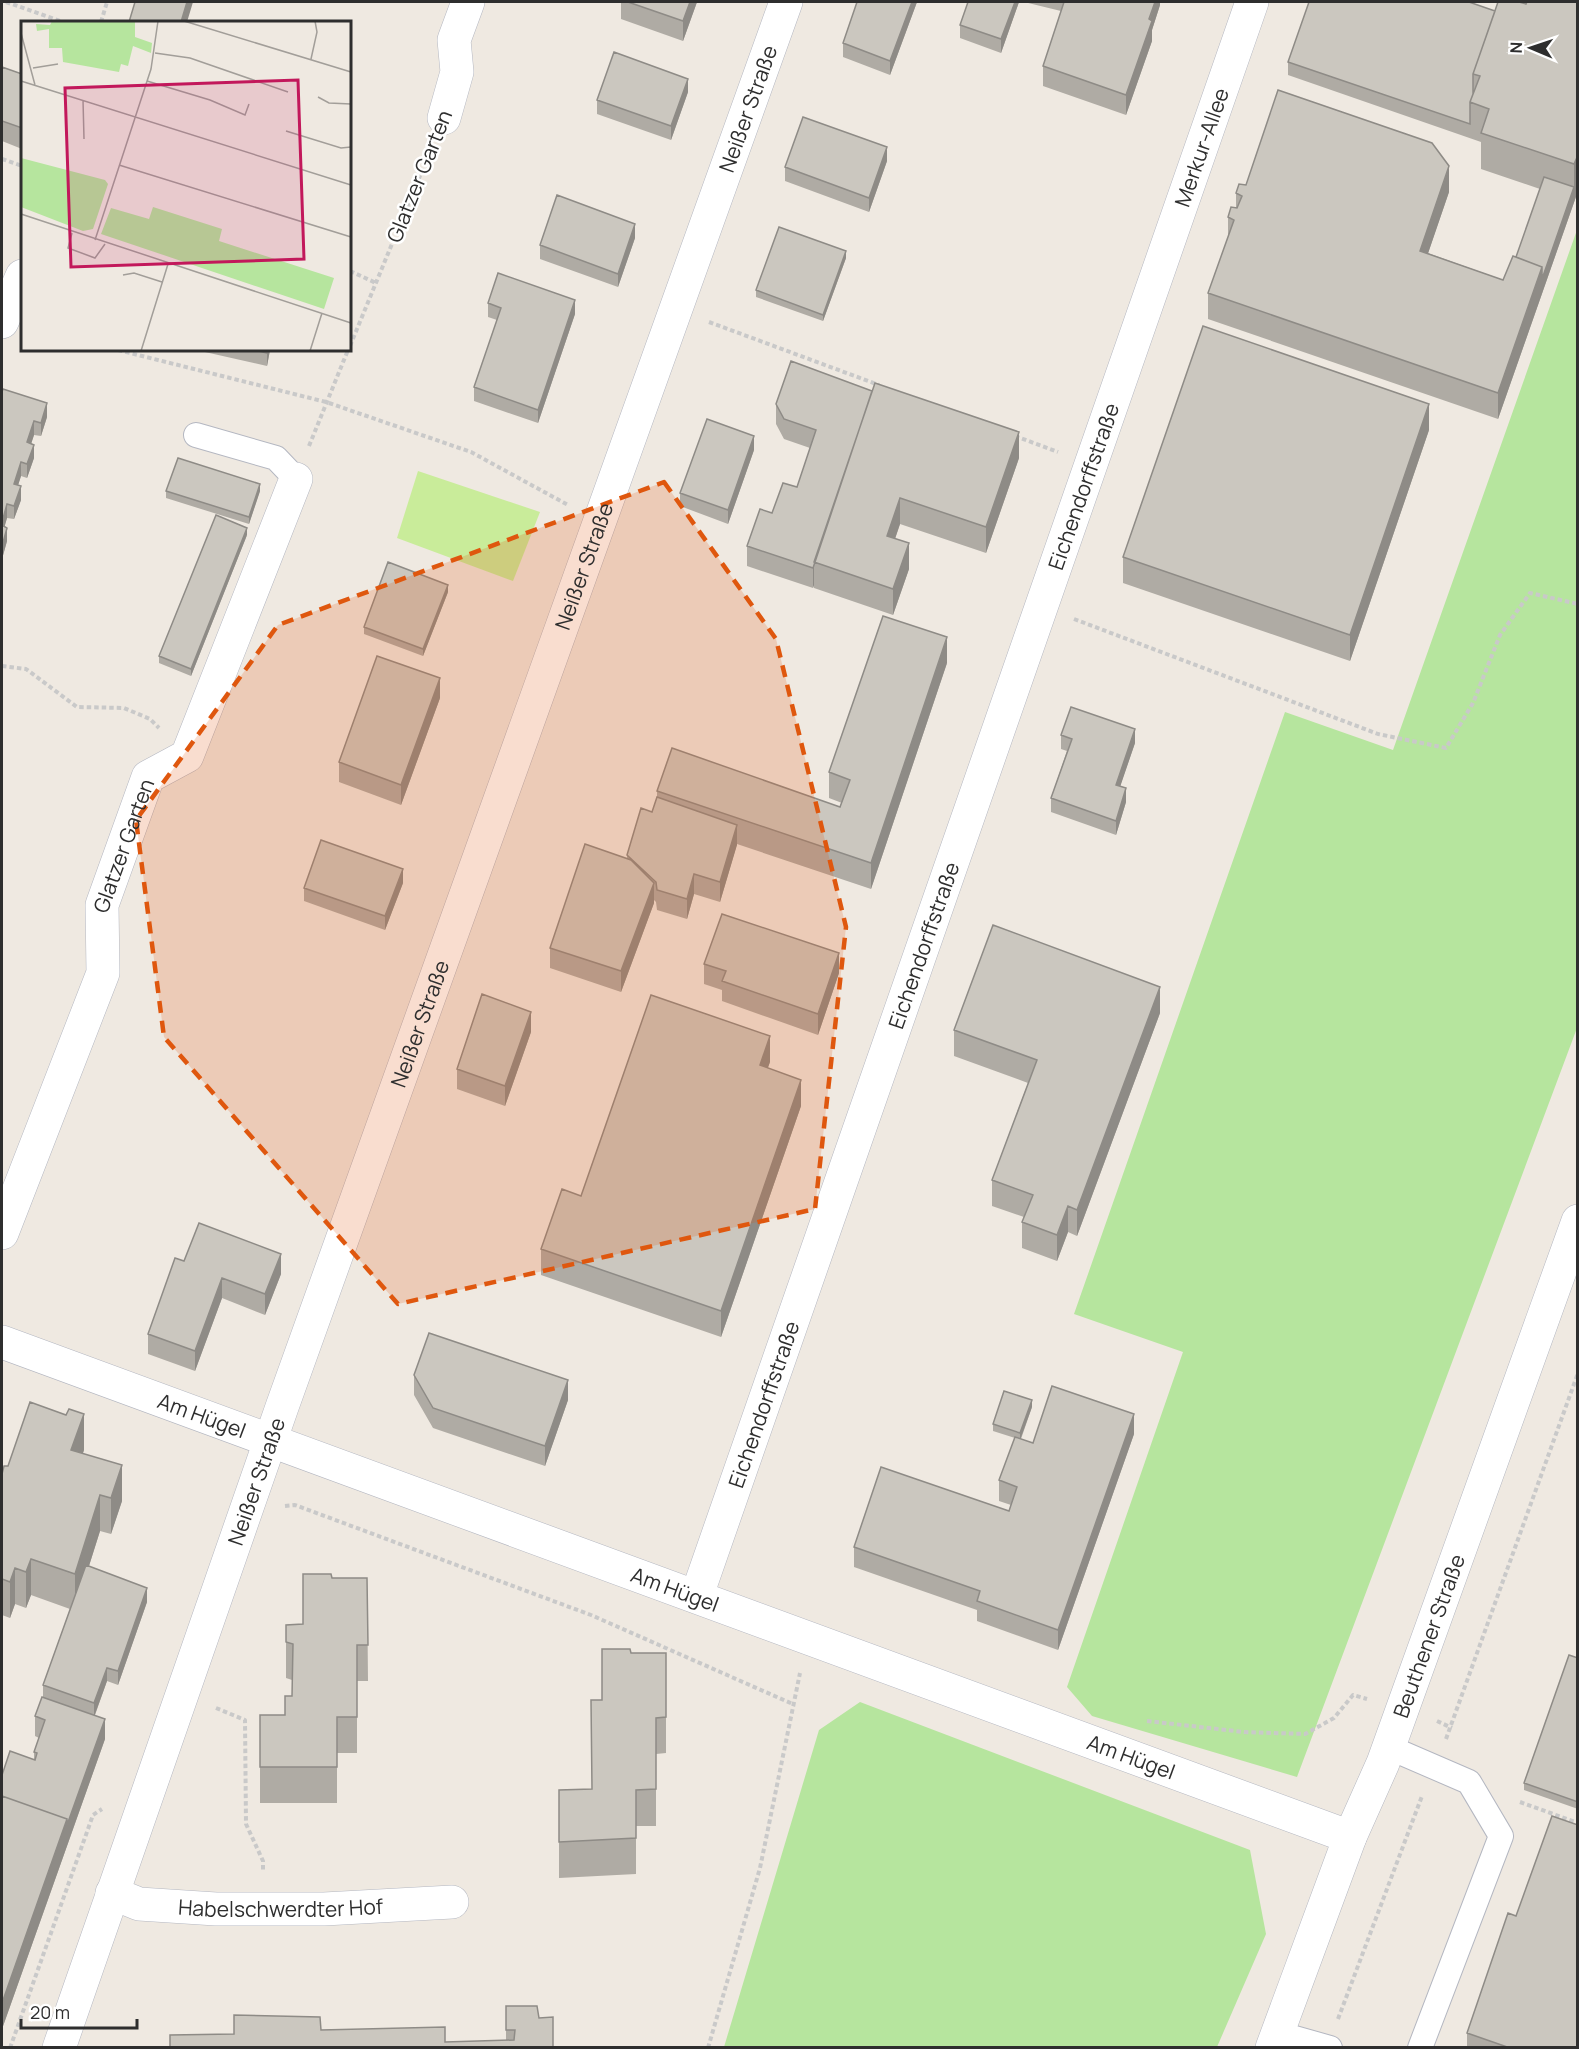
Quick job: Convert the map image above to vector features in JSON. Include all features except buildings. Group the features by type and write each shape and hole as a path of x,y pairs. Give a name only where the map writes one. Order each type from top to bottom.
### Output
{"street":[{"name":"Glatzer Garten","path":"444,118 457,72 454,40 468,2"},
{"name":"Neißer Straße","path":"59,2048 270,1442 786,2"},
{"name":"Merkur-Allee","path":"1151,294 1252,2"},
{"path":"2,322 21,278"},
{"name":"Eichendorffstraße","path":"697,1595 1151,294"},
{"path":"187,756 296,479"},
{"name":"Glatzer Garten","path":"2,1233 103,973 102,905 147,777 187,756"},
{"name":"Beuthener Straße","path":"1275,2040 1350,1837 1388,1747 1578,1221"},
{"name":"Am Hügel","path":"2,1342 270,1442 697,1595 1350,1837"},
{"name":"Habelschwerdter Hof","path":"112,1893 139,1904 216,1909 324,1910 452,1902"}],"lane":[{"path":"196,435 276,458 296,479"},
{"path":"1388,1747 1469,1782 1501,1836 1420,2048"},
{"path":"1275,2040 1328,2047"}],"path":[{"path":"6,2 60,21"},
{"path":"101,21 108,2"},
{"name":"Glatzer Garten","path":"351,343 444,118"},
{"path":"2,159 21,166"},
{"path":"351,272 376,283"},
{"path":"705,321 882,386"},
{"path":"122,351 326,402 471,452 572,507"},
{"name":"Glatzer Garten","path":"296,479 348,351"},
{"path":"1014,436 1091,465"},
{"path":"1042,608 1378,734 1446,748 1473,703 1500,635 1530,593 1578,604"},
{"path":"2,666 26,669 77,707 124,708 150,718 187,756"},
{"path":"1328,2047 1434,1765 1452,1728 1578,1373"},
{"path":"276,1513 285,1506 296,1505 591,1615 795,1705"},
{"path":"708,2048 760,1868 795,1705 805,1635"},
{"path":"1138,1720 1244,1732 1305,1734 1334,1718 1353,1695 1401,1707 1452,1728"},
{"path":"208,1705 245,1720 246,1824 263,1861 265,1909"},
{"path":"1469,1782 1578,1823"},
{"path":"10,2048 93,1815 108,1805"}],"highlighted area":[{"path":"664,482 776,639 846,927 815,1209 398,1304 164,1037 136,820 278,625"}],"green space":[{"path":"1577,230 1577,1028 1297,1777 1092,1716 1067,1687 1183,1352 1074,1314 1285,712 1393,750"},
{"path":"418,471 540,512 513,581 397,538"},
{"path":"860,1702 1250,1850 1266,1934 1217,2047 724,2047 819,1730"}]}
